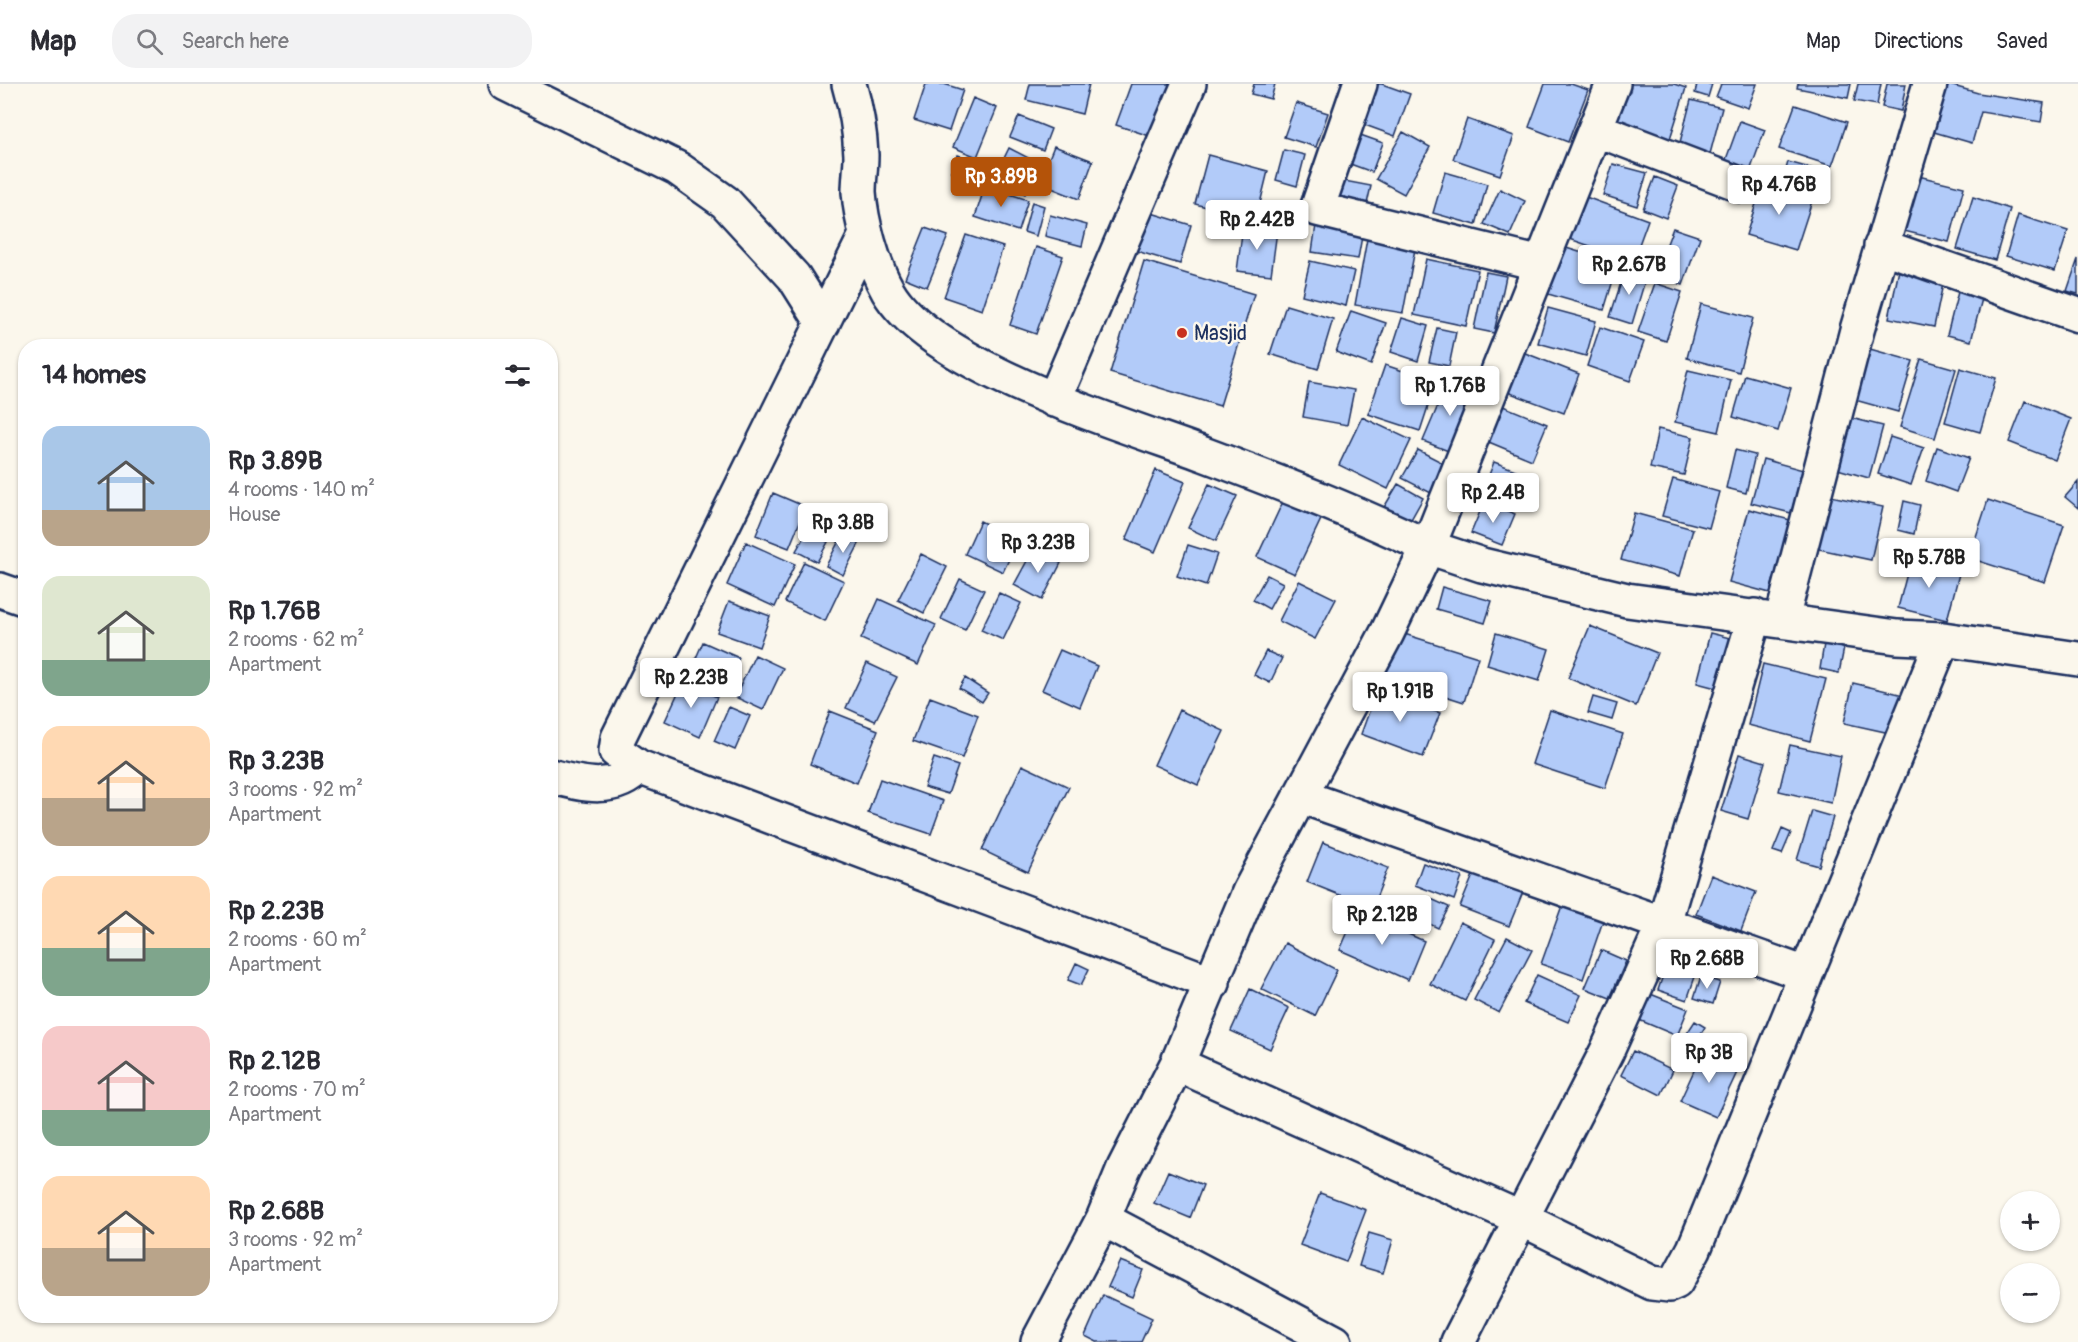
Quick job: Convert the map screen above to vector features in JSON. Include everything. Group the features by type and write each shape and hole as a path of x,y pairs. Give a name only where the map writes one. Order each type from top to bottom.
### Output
{"street":[{"path":"506,84 677,168 725,202 794,277 823,323"},
{"path":"849,84 858,120 859,190 867,235 885,285 907,315 946,346 1054,400 1355,512 1428,547 1482,565 1609,596 1897,637 1943,639 2078,659"},
{"path":"1054,400 1189,84"},
{"path":"1360,84 1317,209 1540,264"},
{"path":"1038,1342 1103,1219 1124,1168 1177,1064 1213,983 1249,892 1387,633 1428,547 1613,84"},
{"path":"1458,1342 1607,1051 1663,926 1768,618 1930,84"},
{"path":"1595,129 1742,185"},
{"path":"867,235 618,738 616,750 639,767 1213,983"},
{"path":"1881,246 2078,315"},
{"path":"0,590 18,596"},
{"path":"1177,1064 1522,1219 1652,1283 1669,1285 1676,1282 1694,1249 1943,639"},
{"path":"558,778 598,784 623,781 639,767"},
{"path":"1300,796 1663,926 1806,974"},
{"path":"1103,1219 1335,1342"}],"building":[{"path":"926,84 944,84 963,90 949,131 914,120"},
{"path":"1030,84 1089,84 1082,114 1026,100"},
{"path":"1131,84 1182,84 1162,140 1116,125"},
{"path":"1254,84 1275,84 1271,99 1251,94"},
{"path":"1367,84 1382,84 1410,94 1395,136 1354,121"},
{"path":"1545,84 1571,84 1588,90 1568,142 1529,127"},
{"path":"1629,84 1674,84 1686,88 1668,145 1615,129"},
{"path":"1697,84 1712,84 1708,97 1695,93"},
{"path":"1721,84 1757,84 1748,108 1716,97"},
{"path":"1798,84 1851,84 1848,98 1797,88"},
{"path":"1858,84 1881,84 1877,105 1854,101"},
{"path":"1887,84 1906,84 1901,111 1882,107"},
{"path":"1946,84 1978,93 2044,103 2041,122 1981,112 1972,143 1927,130"},
{"path":"973,98 997,108 977,157 953,147"},
{"path":"1691,100 1722,108 1710,154 1679,146"},
{"path":"1296,103 1328,113 1316,147 1284,137"},
{"path":"1795,105 1847,122 1832,166 1779,149"},
{"path":"1019,116 1051,129 1043,150 1010,137"},
{"path":"1467,119 1514,136 1500,175 1453,159"},
{"path":"1740,121 1765,130 1750,171 1725,162"},
{"path":"1352,132 1383,143 1372,172 1342,161"},
{"path":"1403,132 1430,147 1404,194 1376,179"},
{"path":"1054,146 1093,161 1079,199 1039,183"},
{"path":"1009,148 1040,164 1025,194 994,179"},
{"path":"1284,150 1305,155 1297,186 1276,180"},
{"path":"958,155 978,162 971,179 951,172"},
{"path":"1208,155 1268,171 1256,220 1195,204"},
{"path":"1788,162 1814,169 1810,187 1783,180"},
{"path":"1613,164 1647,173 1637,206 1603,195"},
{"path":"1445,172 1487,184 1476,225 1433,213"},
{"path":"1914,175 1964,187 1949,242 1900,230"},
{"path":"1655,177 1678,186 1666,218 1643,209"},
{"path":"1334,179 1371,186 1365,213 1329,206"},
{"path":"1763,182 1813,198 1796,250 1746,235"},
{"path":"985,186 1028,200 1018,231 975,217"},
{"path":"1500,189 1525,201 1510,235 1484,224"},
{"path":"1583,196 1648,220 1633,261 1567,238"},
{"path":"1973,197 2010,209 1995,260 1957,249"},
{"path":"1032,202 1044,206 1036,236 1024,232"},
{"path":"1145,211 1191,225 1180,264 1133,250"},
{"path":"1050,215 1087,225 1082,246 1045,236"},
{"path":"2018,215 2068,231 2055,271 2006,256"},
{"path":"1317,218 1364,225 1358,259 1312,252"},
{"path":"1243,226 1277,231 1271,275 1237,271"},
{"path":"925,228 948,236 927,287 905,278"},
{"path":"1673,228 1700,237 1683,285 1655,275"},
{"path":"966,235 1003,247 982,310 944,297"},
{"path":"1367,239 1415,249 1403,313 1355,305"},
{"path":"1036,247 1063,256 1036,334 1010,325"},
{"path":"1563,247 1618,264 1604,310 1548,294"},
{"path":"1426,259 1478,270 1466,326 1414,315"},
{"path":"2078,259 2078,294 2067,291"},
{"name":"Masjid","path":"1144,261 1254,294 1220,406 1110,373"},
{"path":"1310,261 1354,271 1346,306 1302,295"},
{"path":"1900,265 1945,274 1934,327 1889,318"},
{"path":"1626,267 1647,274 1632,324 1610,317"},
{"path":"1486,272 1506,276 1494,333 1474,329"},
{"path":"1655,283 1682,292 1666,341 1638,332"},
{"path":"1960,284 1984,291 1971,341 1947,335"},
{"path":"1701,304 1753,318 1739,372 1687,358"},
{"path":"1286,305 1333,319 1318,369 1270,354"},
{"path":"1548,308 1596,321 1586,356 1538,343"},
{"path":"1351,311 1386,323 1371,365 1336,352"},
{"path":"1402,318 1428,326 1418,361 1391,352"},
{"path":"1600,327 1644,342 1630,381 1587,366"},
{"path":"1437,328 1456,332 1449,366 1429,362"},
{"path":"1870,349 1913,361 1898,412 1855,400"},
{"path":"1520,351 1579,374 1564,413 1505,391"},
{"path":"1921,359 1956,369 1935,438 1900,427"},
{"path":"1385,365 1436,382 1420,431 1368,414"},
{"path":"1960,368 1996,378 1980,432 1945,422"},
{"path":"1688,370 1731,380 1719,432 1675,422"},
{"path":"1745,375 1791,388 1778,431 1733,417"},
{"path":"1309,382 1354,390 1347,425 1303,417"},
{"path":"1448,382 1476,393 1451,452 1423,441"},
{"path":"2025,401 2071,419 2055,460 2009,442"},
{"path":"1498,404 1547,424 1532,460 1484,440"},
{"path":"1362,417 1411,440 1388,489 1339,465"},
{"path":"1847,417 1883,426 1869,478 1834,468"},
{"path":"1658,429 1693,437 1684,475 1650,468"},
{"path":"1890,437 1924,448 1911,485 1878,474"},
{"path":"1937,447 1969,458 1956,492 1926,481"},
{"path":"1418,450 1447,465 1431,493 1402,478"},
{"path":"1735,450 1755,455 1746,493 1726,488"},
{"path":"1763,459 1803,470 1791,513 1751,503"},
{"path":"1494,462 1537,478 1525,510 1482,493"},
{"path":"1156,470 1185,482 1155,552 1126,540"},
{"path":"1673,479 1719,492 1709,528 1662,516"},
{"path":"2078,482 2078,508 2065,497"},
{"path":"1209,484 1237,496 1216,541 1188,528"},
{"path":"1398,484 1423,498 1409,523 1383,509"},
{"path":"773,493 806,507 789,548 756,535"},
{"path":"1286,495 1324,513 1295,574 1257,557"},
{"path":"1826,495 1883,507 1871,560 1814,548"},
{"path":"1988,500 2064,525 2045,582 1969,558"},
{"path":"1904,501 1920,505 1914,534 1898,530"},
{"path":"1484,502 1515,514 1502,545 1471,533"},
{"path":"1749,509 1790,520 1770,593 1729,582"},
{"path":"1634,513 1693,529 1680,576 1621,560"},
{"path":"980,521 1018,540 1003,572 965,554"},
{"path":"808,530 828,542 817,562 796,551"},
{"path":"843,533 860,542 843,575 826,566"},
{"path":"746,542 795,564 775,607 727,585"},
{"path":"1188,545 1217,554 1206,586 1177,576"},
{"path":"1034,548 1061,563 1042,600 1014,585"},
{"path":"921,554 947,567 924,613 898,600"},
{"path":"1911,558 1960,570 1947,620 1898,608"},
{"path":"804,562 844,581 825,621 785,602"},
{"path":"1267,575 1283,583 1269,609 1253,600"},
{"path":"960,579 984,590 965,630 941,619"},
{"path":"1299,581 1336,599 1315,639 1279,621"},
{"path":"1442,587 1492,601 1485,623 1436,609"},
{"path":"999,593 1021,603 1003,640 981,630"},
{"path":"879,599 936,625 918,665 861,639"},
{"path":"729,601 770,616 759,647 717,632"},
{"path":"1590,626 1657,653 1636,706 1568,678"},
{"path":"1398,632 1478,657 1464,702 1383,676"},
{"path":"1496,633 1549,649 1539,681 1487,665"},
{"path":"1710,633 1734,639 1720,689 1697,683"},
{"path":"703,642 739,658 725,690 689,674"},
{"path":"1824,644 1844,648 1839,673 1820,669"},
{"path":"1060,650 1097,666 1080,707 1042,690"},
{"path":"1266,651 1282,658 1270,683 1254,675"},
{"path":"755,655 783,668 763,710 735,697"},
{"path":"867,663 897,677 875,721 846,708"},
{"path":"1763,664 1826,679 1810,741 1748,725"},
{"path":"965,678 988,693 982,702 959,688"},
{"path":"683,682 717,697 700,737 665,721"},
{"path":"1853,683 1908,696 1899,735 1844,723"},
{"path":"1377,690 1440,713 1423,757 1361,734"},
{"path":"930,697 978,715 962,758 913,741"},
{"path":"1593,697 1617,704 1612,720 1588,713"},
{"path":"729,707 750,716 735,750 714,741"},
{"path":"1179,710 1224,731 1198,785 1154,765"},
{"path":"1550,710 1623,734 1605,788 1532,764"},
{"path":"830,711 878,730 857,783 810,764"},
{"path":"1790,745 1841,756 1831,803 1779,791"},
{"path":"1739,754 1765,762 1748,819 1721,811"},
{"path":"934,758 958,766 948,794 924,787"},
{"path":"1022,765 1069,787 1028,872 982,850"},
{"path":"880,779 943,801 931,834 868,813"},
{"path":"1812,811 1833,817 1819,866 1797,860"},
{"path":"1782,829 1791,833 1782,854 1773,851"},
{"path":"1323,842 1388,868 1372,908 1307,882"},
{"path":"1423,863 1462,877 1454,900 1415,885"},
{"path":"1476,868 1525,887 1509,926 1460,907"},
{"path":"1711,875 1756,892 1741,931 1696,914"},
{"path":"1429,898 1449,907 1438,928 1419,919"},
{"path":"1564,900 1605,915 1583,979 1541,964"},
{"path":"1357,911 1424,941 1408,980 1340,950"},
{"path":"1460,922 1495,939 1465,1001 1430,984"},
{"path":"1507,937 1532,950 1499,1013 1474,1000"},
{"path":"1285,943 1337,970 1315,1016 1261,989"},
{"path":"1601,950 1626,961 1610,998 1585,988"},
{"path":"1076,963 1089,969 1081,985 1068,980"},
{"path":"1667,964 1696,974 1687,1000 1658,990"},
{"path":"1537,975 1581,995 1568,1022 1524,1003"},
{"path":"1701,976 1720,982 1713,1004 1694,998"},
{"path":"1250,989 1289,1008 1270,1049 1231,1031"},
{"path":"1643,991 1688,1009 1677,1036 1632,1017"},
{"path":"1695,1021 1705,1027 1691,1050 1680,1044"},
{"path":"1633,1051 1673,1070 1661,1095 1621,1075"},
{"path":"1703,1051 1739,1068 1716,1117 1680,1101"},
{"path":"1168,1171 1203,1185 1190,1218 1154,1203"},
{"path":"1320,1193 1366,1210 1346,1262 1300,1245"},
{"path":"1369,1233 1393,1240 1383,1273 1359,1266"},
{"path":"1120,1261 1143,1270 1132,1297 1108,1287"},
{"path":"1103,1295 1152,1318 1141,1342 1097,1342 1085,1336"}],"place":[{"name":"Masjid","path":"1182,333"}]}
